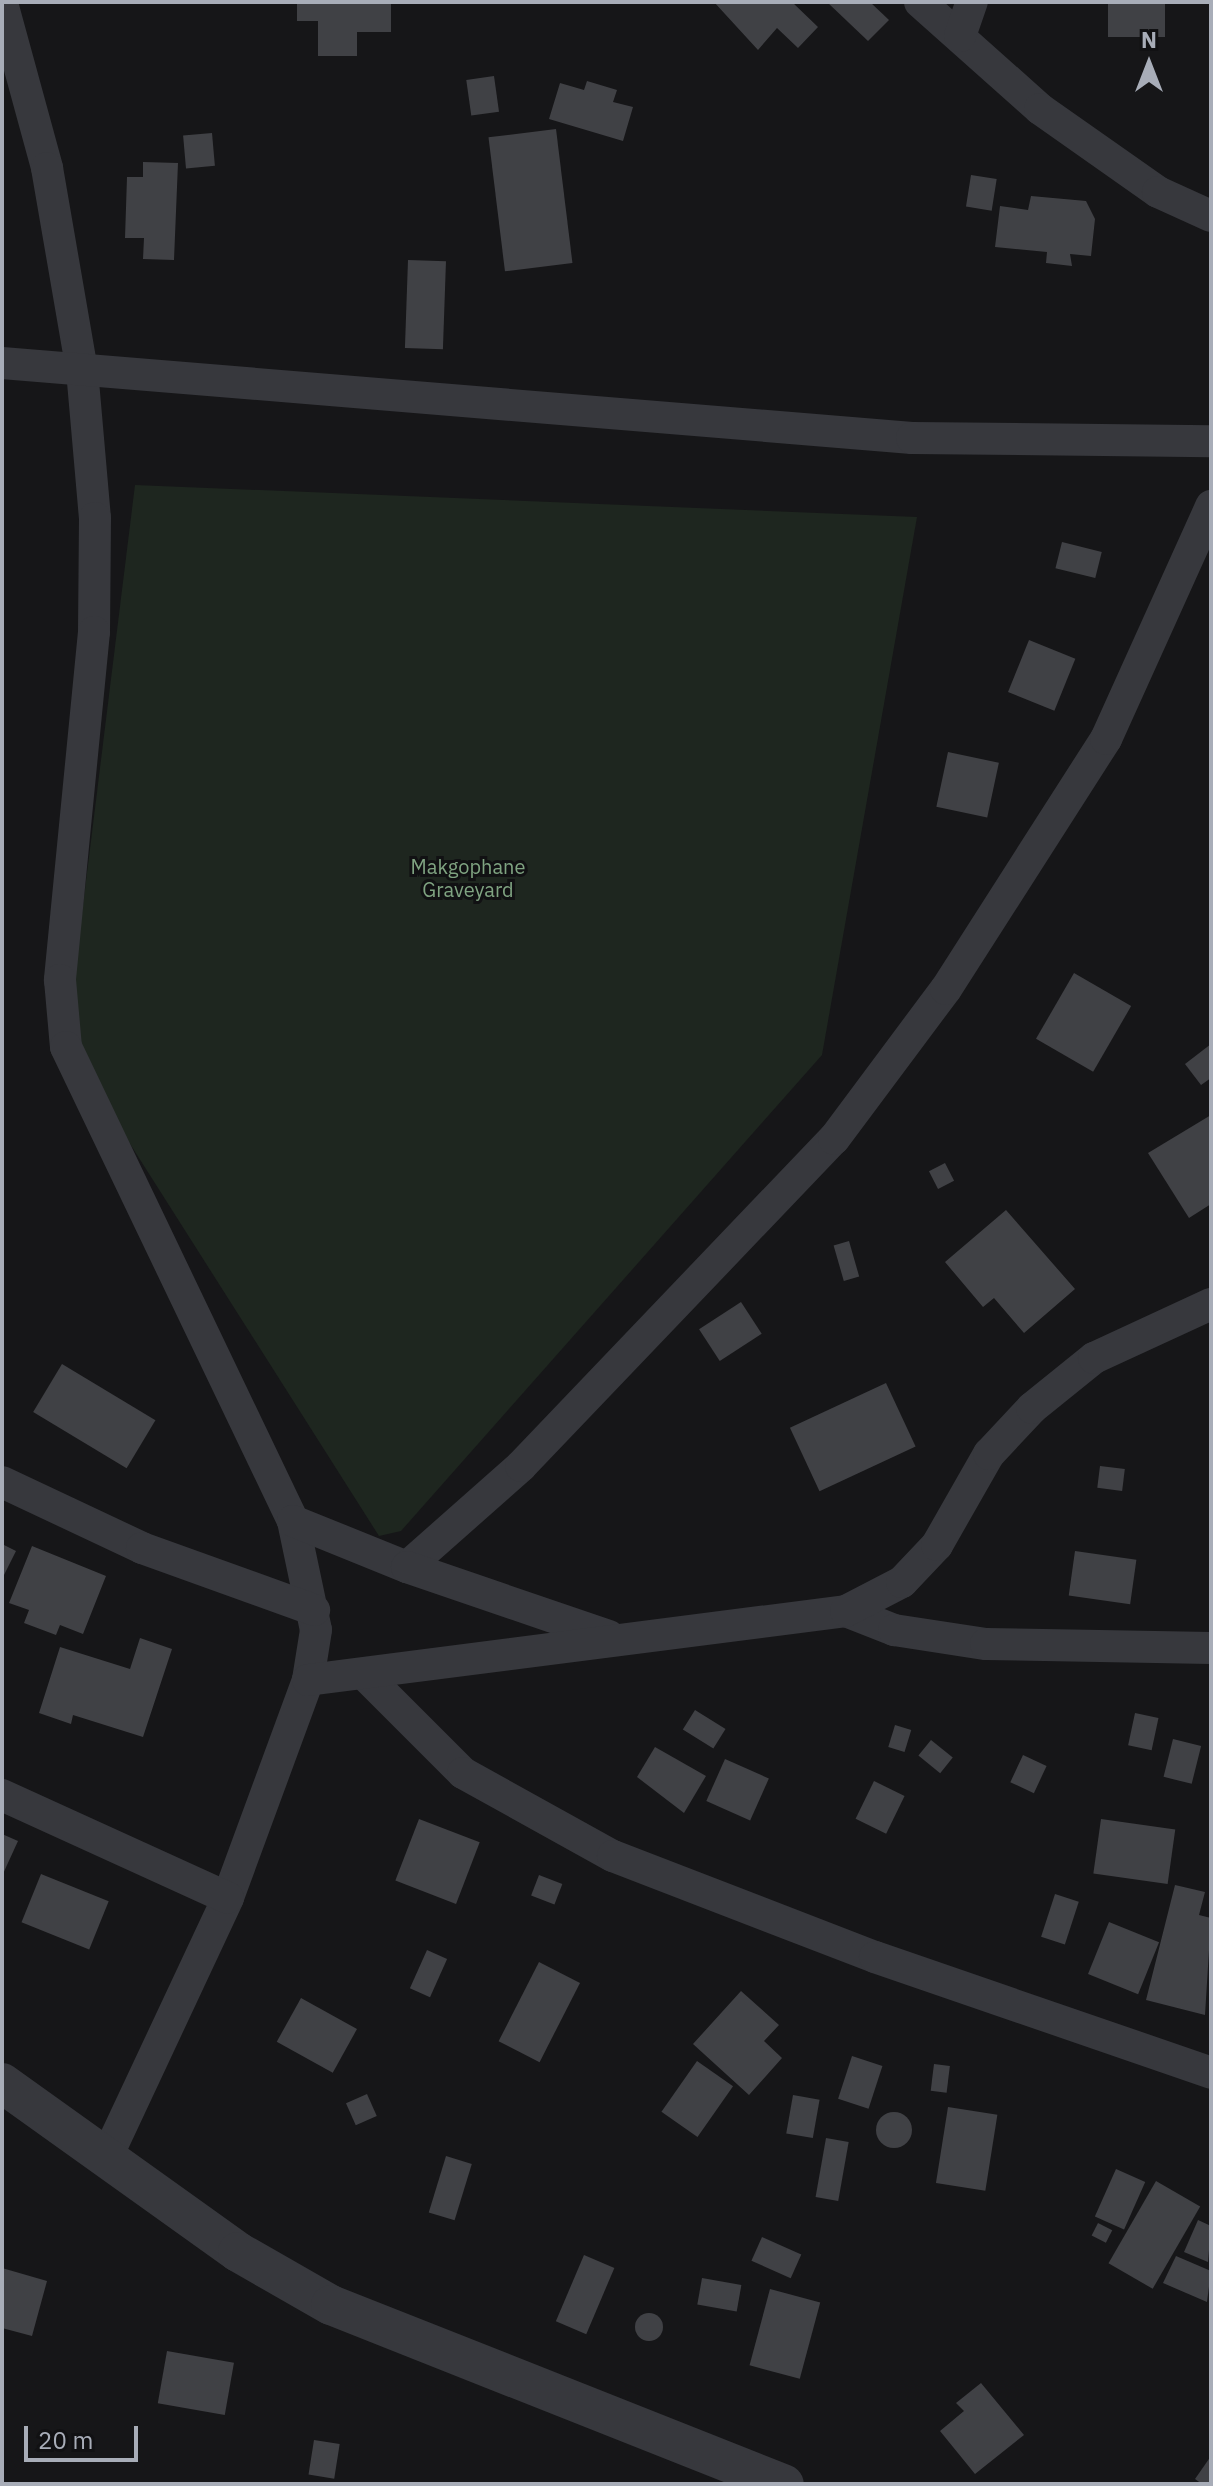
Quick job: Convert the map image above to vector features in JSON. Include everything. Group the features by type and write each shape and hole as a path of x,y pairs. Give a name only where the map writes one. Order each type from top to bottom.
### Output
{"street":[{"path":"920,2 1040,109 1158,192 1211,216"},
{"path":"960,36 972,2"},
{"path":"2,3 47,168 82,370 95,518 94,632 60,980 66,1047 293,1521 314,1610 308,1680 228,1898 106,2158"},
{"path":"2,363 912,438 1211,441"},
{"path":"407,1567 521,1466 834,1139 946,989 1106,739 1211,506"},
{"path":"308,1680 615,1638 846,1611 902,1582 937,1545 989,1454 1032,1408 1094,1358 1211,1304"},
{"path":"2,1482 142,1548 314,1610"},
{"path":"293,1521 407,1567 615,1638"},
{"path":"846,1611 894,1630 986,1644 1211,1648"},
{"path":"364,1674 463,1773 613,1856 875,1957 1211,2073"},
{"path":"2,1795 228,1898"},
{"path":"2,2083 238,2252 331,2305 784,2484"}],"green space":[{"name":"Makgophane Graveyard","path":"135,485 917,517 822,1055 401,1531 379,1536 66,1043"}],"building":[{"path":"297,2 391,2 391,32 357,32 357,56 318,56 318,21 297,21"},
{"path":"714,2 792,2 818,27 798,48 777,28 758,50"},
{"path":"827,2 870,2 889,20 868,41"},
{"path":"1108,2 1165,2 1165,37 1108,37"},
{"path":"494,76 499,112 471,116 466,80"},
{"path":"587,81 617,90 613,102 633,107 623,141 549,119 560,83 584,90"},
{"path":"556,129 572,263 505,271 489,137"},
{"path":"212,133 215,166 186,168 183,136"},
{"path":"143,162 178,163 174,260 143,259 144,238 125,238 127,177 143,177"},
{"path":"971,175 997,179 992,211 966,207"},
{"path":"1031,196 1086,201 1095,219 1091,256 1070,254 1072,266 1046,263 1047,252 995,247 1000,206 1028,210"},
{"path":"408,260 446,261 443,349 405,348"},
{"path":"1062,542 1102,552 1095,578 1055,568"},
{"path":"1029,640 1075,659 1054,711 1008,692"},
{"path":"948,752 999,763 987,818 936,807"},
{"path":"1074,973 1131,1006 1093,1072 1036,1039"},
{"path":"1211,1044 1211,1078 1201,1085 1185,1064"},
{"path":"1211,1115 1211,1204 1189,1218 1148,1153"},
{"path":"945,1163 954,1181 938,1189 929,1171"},
{"path":"1006,1210 1075,1289 1024,1333 994,1298 983,1307 945,1262"},
{"path":"849,1241 859,1277 844,1281 834,1245"},
{"path":"741,1302 762,1334 720,1361 699,1329"},
{"path":"62,1364 155,1420 127,1468 33,1412"},
{"path":"886,1383 916,1446 820,1491 790,1428"},
{"path":"1100,1466 1125,1469 1122,1491 1097,1488"},
{"path":"2,1544 16,1551 2,1579"},
{"path":"32,1546 106,1576 83,1634 60,1625 56,1635 24,1623 29,1610 9,1603"},
{"path":"1075,1551 1136,1560 1130,1604 1069,1596"},
{"path":"140,1638 172,1649 143,1737 73,1715 71,1724 39,1713 60,1647 130,1669"},
{"path":"695,1710 726,1729 713,1749 683,1730"},
{"path":"1135,1713 1158,1718 1152,1750 1128,1745"},
{"path":"895,1725 911,1730 905,1752 888,1747"},
{"path":"1173,1739 1201,1746 1192,1784 1164,1777"},
{"path":"931,1740 953,1758 940,1773 918,1756"},
{"path":"655,1747 706,1776 684,1813 637,1777"},
{"path":"1023,1755 1047,1766 1034,1793 1010,1782"},
{"path":"725,1759 769,1779 750,1821 706,1801"},
{"path":"874,1781 905,1796 886,1834 856,1819"},
{"path":"419,1819 480,1842 456,1904 395,1881"},
{"path":"1101,1819 1175,1829 1168,1884 1093,1873"},
{"path":"2,1834 18,1841 2,1876"},
{"path":"41,1874 109,1901 89,1950 22,1922"},
{"path":"539,1875 562,1884 554,1904 531,1896"},
{"path":"1175,1885 1205,1892 1199,1915 1211,1918 1205,2015 1146,2000"},
{"path":"1055,1894 1079,1902 1065,1945 1041,1937"},
{"path":"1109,1922 1159,1942 1138,1994 1088,1974"},
{"path":"427,1950 447,1959 430,1997 410,1988"},
{"path":"539,1962 580,1983 540,2062 499,2041"},
{"path":"741,1991 779,2025 764,2041 782,2058 749,2095 693,2044"},
{"path":"301,1998 357,2029 333,2073 277,2042"},
{"path":"852,2056 882,2066 869,2109 838,2099"},
{"path":"697,2061 733,2086 697,2137 661,2112"},
{"path":"934,2064 950,2066 947,2093 931,2091"},
{"path":"367,2094 377,2116 356,2125 346,2103"},
{"path":"793,2095 820,2100 813,2138 786,2133"},
{"path":"948,2107 997,2115 985,2191 936,2183"},
{"path":"894,2112 906,2118 912,2130 906,2142 894,2148 882,2142 876,2130 882,2118"},
{"path":"826,2138 849,2142 838,2201 816,2197"},
{"path":"446,2156 472,2164 455,2220 429,2212"},
{"path":"1116,2169 1145,2182 1124,2230 1095,2217"},
{"path":"1156,2181 1200,2206 1153,2289 1108,2263"},
{"path":"1198,2220 1211,2226 1208,2262 1184,2252"},
{"path":"1098,2223 1112,2230 1106,2243 1092,2235"},
{"path":"762,2237 801,2254 791,2278 751,2261"},
{"path":"584,2255 614,2268 586,2334 556,2321"},
{"path":"1176,2256 1211,2271 1207,2302 1163,2283"},
{"path":"2,2268 47,2281 32,2336 2,2328"},
{"path":"702,2278 741,2285 737,2312 697,2305"},
{"path":"770,2289 820,2302 800,2379 750,2365"},
{"path":"649,2313 659,2317 663,2327 659,2337 649,2341 639,2337 635,2327 639,2317"},
{"path":"167,2351 234,2363 225,2415 158,2403"},
{"path":"981,2383 1024,2435 975,2474 940,2431 964,2411 956,2403"},
{"path":"314,2440 340,2444 334,2479 309,2475"},
{"path":"1211,2456 1211,2484 1202,2484 1195,2479"}]}
